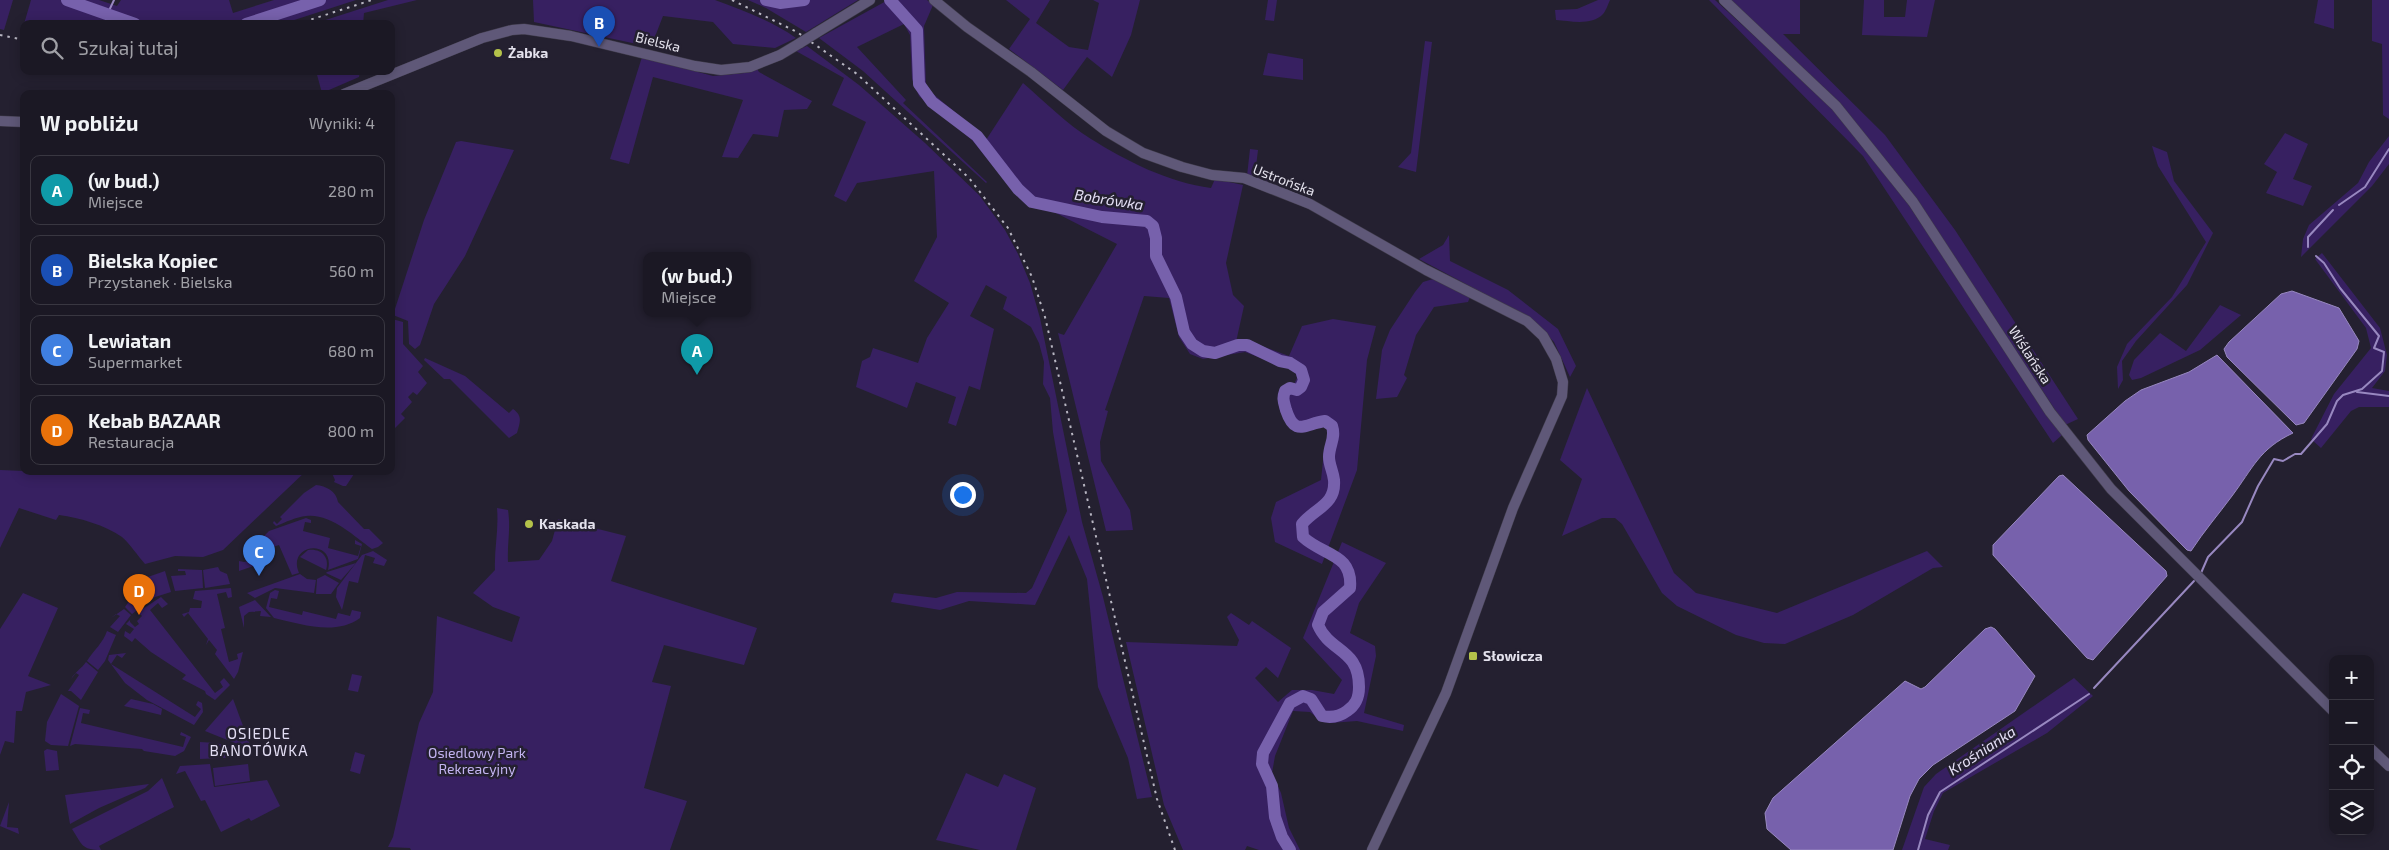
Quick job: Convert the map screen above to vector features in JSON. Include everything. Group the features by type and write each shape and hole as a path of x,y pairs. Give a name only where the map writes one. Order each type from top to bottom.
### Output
{"street":[{"name":"Bielska","path":"395,73 482,38 512,30 524,29 570,36 695,66 721,70 750,67 780,55 800,44 870,0"},
{"name":"Ustrońska","path":"934,0 967,27 1031,72 1106,132 1143,153 1182,168 1212,175 1244,178 1310,204 1426,270 1527,321 1543,336 1561,370 1562,396 1513,508 1446,693 1372,850"},
{"name":"Wiślańska","path":"1724,0 1836,106 1914,202 2050,412 2111,489 2329,707"},
{"name":"Bielska","path":"354,90 391,75"},
{"path":"0,122 20,122"},
{"path":"2374,752 2389,766"}],"green space":[{"path":"0,0 13,0 4,30 0,29"},
{"path":"31,0 99,0 117,6 121,0 229,0 233,13 274,0 356,0 294,20 25,20"},
{"path":"388,0 417,0 364,13 363,20 326,20"},
{"path":"533,0 715,0 767,21 796,38 775,48 733,44 713,22 663,16 651,47 534,22"},
{"path":"748,0 858,0 806,32 766,8"},
{"path":"888,0 927,0 933,5 924,26 926,84 932,93 986,140 1023,83 1082,133 1149,170 1180,181 1211,188 1215,179 1243,185 1226,263 1233,295 1244,306 1236,342 1251,342 1289,356 1302,326 1333,319 1376,326 1367,360 1357,470 1322,564 1275,542 1271,518 1276,502 1321,480 1324,451 1330,432 1327,427 1319,426 1296,429 1286,422 1280,410 1279,396 1282,386 1294,384 1297,378 1295,371 1245,352 1203,359 1190,354 1179,337 1169,298 1144,296 1105,410 1108,411 1100,442 1101,461 1130,510 1133,530 1106,531 1058,333 1064,335 1117,244 1054,212 1032,206 1014,192 972,140 919,96 912,79 910,35 904,24 857,47 906,100 903,103 986,183 863,71 819,38"},
{"path":"1006,0 1050,0 1036,23 1069,47 1088,50 1099,3 1093,0 1140,0 1131,35 1112,77 1087,57 1063,90 1009,49 1030,19"},
{"path":"1268,0 1277,0 1274,21 1265,20"},
{"path":"1598,0 1610,0 1604,13 1598,18 1581,22 1556,20 1555,10 1577,9"},
{"path":"1709,0 1715,0 1834,109 1908,204 2062,435 2053,443 1863,156"},
{"path":"1730,0 1800,0 1800,34 1783,34 1885,135 1955,230 2078,419 2065,425 1913,194 1848,115"},
{"path":"1864,0 1884,0 1884,17 1905,17 1907,0 1935,0 1927,37 1862,35"},
{"path":"2318,0 2334,0 2334,29 2314,23"},
{"path":"2372,0 2389,0 2389,119 2383,115 2382,44 2372,41"},
{"path":"1425,41 1432,42 1416,172 1398,167 1411,153"},
{"path":"807,46 859,85 925,143 979,195 1005,230 1018,254 1030,283 1040,318 1082,522 1103,597 1152,797 1137,799 1128,758 1098,687 1087,579 1069,535 1035,605 969,601 940,610 891,602 894,593 936,598 957,592 1026,593 1032,588 1067,511 1053,432 1050,398 1043,384 1044,362 1039,343 1031,327 1003,309 1007,297 986,285 970,316 994,329 980,390 969,386 956,426 948,423 956,397 916,382 907,408 856,387 862,361 870,357 873,348 918,363 927,338 949,303 914,281 937,237 934,171 857,183 846,202 834,196 866,122 832,105 844,78 796,51"},
{"path":"1268,53 1303,59 1303,80 1263,75"},
{"path":"642,57 713,76 744,73 757,69 759,72 812,101 807,109 784,110 778,137 753,134 738,158 722,157 743,100 653,77 629,164 610,159"},
{"path":"317,75 359,75 359,77 329,90 321,90"},
{"path":"2285,133 2308,144 2293,179 2312,186 2303,206 2266,193 2277,172 2264,164"},
{"path":"2389,136 2389,164 2372,186 2301,257 2303,239 2309,225 2358,183 2369,162"},
{"path":"461,141 514,150 465,256 434,304 420,345 415,349 409,344 408,321 395,316 395,309 424,220 456,142"},
{"path":"2152,146 2167,152 2174,181 2213,233 2187,285 2136,341 2122,361 2123,380 2118,389 2117,367 2127,344 2172,297 2206,242 2158,166"},
{"path":"1250,149 1258,150 1255,174 1275,179 1274,184 1247,176"},
{"path":"1449,235 1450,261 1508,290 1558,329 1576,366 1570,377 1554,342 1533,320 1419,259 1443,245"},
{"path":"2322,253 2380,328 2387,355 2385,371 2372,388 2389,391 2389,407 2359,407 2351,411 2321,448 2311,439 2334,394 2371,348 2366,328 2315,259"},
{"path":"1433,279 1470,297 1468,302 1434,307 1416,335 1404,375 1407,378 1397,397 1376,399 1382,350 1390,330 1423,282"},
{"path":"2220,305 2241,315 2200,350 2141,378 2132,380 2129,375 2134,360 2160,333 2186,351"},
{"path":"395,320 403,322 403,344 423,366 418,372 427,383 417,395 413,392 408,397 412,402 401,414 405,418 395,428"},
{"path":"425,358 465,376 509,413 513,409 518,414 520,422 517,433 509,438 450,379 444,379 424,360"},
{"path":"1587,388 1674,573 1696,593 1777,613 1927,551 1943,567 1933,568 1853,615 1785,644 1764,643 1736,635 1677,606 1662,593 1622,524 1615,518 1602,518 1562,536 1582,479 1560,460"},
{"path":"0,470 20,471 20,475 302,475 223,550 203,557 175,556 145,564 122,537 108,529 84,520 59,515 56,520 19,508 0,548"},
{"path":"333,475 353,475 346,486 334,482"},
{"path":"316,485 333,492 338,502 364,529 369,529 383,543 372,549 341,526 315,516 298,517 276,526 273,523 274,521 277,524 282,519 280,517 304,493"},
{"name":"Osiedlowy Park Rekreacyjny","path":"497,508 508,510 508,562 539,560 552,541 558,519 626,536 611,581 757,628 744,665 664,645 652,682 671,686 644,788 687,801 670,850 411,850 410,848 388,847 393,837 419,723 433,692 437,616 512,642 520,617 493,607 473,593 495,570"},
{"path":"306,518 311,520 311,523 305,522 303,531 330,538 328,548 358,556 361,546 355,544 355,540 362,544 358,559 328,570 329,560 325,553 319,549 312,548 305,550 299,555 297,563 299,573 292,575 279,545 251,554 247,553 269,531"},
{"path":"1342,542 1386,563 1359,603 1350,633 1375,646 1376,656 1364,713 1404,725 1403,731 1357,721 1330,723 1320,720 1310,712 1293,711 1275,756 1272,773 1281,793 1289,828 1300,850 1259,850 1247,846 1245,850 1183,850 1164,805 1126,642 1237,646 1239,640 1227,617 1231,613 1249,625 1252,621 1291,648 1278,678 1266,667 1255,678 1278,702 1292,690 1312,690 1334,694 1342,680 1303,638"},
{"path":"308,550 317,550 323,554 327,561 326,570 300,557"},
{"path":"373,551 387,560 384,566 373,563 375,558 365,555 358,583 349,581 342,610 336,597 337,588 362,555"},
{"path":"262,556 271,560 239,571 239,561 252,560 253,563 263,561"},
{"path":"356,563 341,580 326,573 327,572"},
{"path":"218,567 220,571 227,574 230,584 205,588 203,570"},
{"path":"178,569 202,570 203,588 175,591 171,576 186,575 185,571 178,571"},
{"path":"165,571 171,592 155,597 132,614 125,607 145,578"},
{"path":"300,574 307,579 316,580 314,593 275,588 255,598 247,593"},
{"path":"325,575 339,583 331,594 316,594 317,579"},
{"path":"231,588 232,597 228,598 226,592 217,594 225,628 221,629 229,662 238,659 237,654 243,652 238,672 234,679 215,654 217,650 209,640 206,645 208,639 188,613 184,617 182,614 189,612 190,608 201,608 202,601 193,599 195,591"},
{"path":"275,590 279,591 277,599 271,598 269,607 302,615 303,611 336,619 338,613 350,616 352,610 361,612 360,618 340,626 318,627 274,618 266,608 270,593"},
{"path":"23,593 58,608 28,676 51,685 26,692 22,711 16,711 14,743 5,741 0,755 0,629"},
{"path":"161,597 168,604 162,608 158,603 150,610 215,693 223,687 220,682 224,678 230,685 215,700 206,694 205,691 182,679 186,675 151,652 135,638 132,642 124,636 125,631 130,634 134,629 126,624 130,620 135,627 139,624 137,621 142,616 138,612"},
{"path":"255,600 271,617 260,616 261,611 249,612 244,616 244,628 239,607"},
{"path":"124,609 131,615 118,632 110,627 120,616 116,614"},
{"path":"107,631 116,635 105,661 98,670 87,661 101,643"},
{"path":"126,653 122,658 117,655 111,664 195,717 201,709 196,705 198,701 202,703 203,712 194,725 147,700 125,683 108,660 109,655"},
{"path":"86,662 98,672 81,700 71,691 68,691 79,675 76,673 71,679 74,674"},
{"path":"352,674 362,676 358,692 348,690"},
{"path":"2074,678 2093,696 2047,733 1943,793 1934,811 1925,839 1950,845 1948,850 1902,850 1924,787 1936,774"},
{"path":"61,694 79,706 68,746 51,745 45,741 47,722"},
{"path":"131,699 153,704 162,709 161,715 124,706"},
{"path":"233,699 252,750 205,731"},
{"path":"80,708 90,710 89,714 83,713 81,723 183,747 186,737 180,735 181,732 191,737 184,751 175,756 144,751 142,749 75,744 70,746"},
{"path":"200,742 216,743 244,751 243,757 200,759"},
{"path":"47,749 57,751 59,770 46,771 44,751"},
{"path":"355,752 365,755 360,774 350,771"},
{"path":"210,764 214,787 267,780 280,806 251,821 249,818 221,832 205,800 201,801 185,771 176,774 180,766"},
{"path":"248,764 250,781 215,786 213,768"},
{"path":"966,773 998,787 1004,774 1036,788 1016,850 980,850 936,840"},
{"path":"162,778 174,807 99,846 101,850 89,849 80,842 72,829 148,791"},
{"path":"149,784 145,788 99,808 70,824 65,795"},
{"path":"9,802 7,827 18,828 19,834 0,826"}],"shaded area":[{"path":"2292,291 2339,308 2359,341 2357,349 2304,423 2296,425 2227,357 2224,349 2229,342 2281,294"},
{"path":"2217,355 2293,433 2281,439 2264,453 2191,551 2187,550 2129,491 2088,440 2087,435 2125,401 2141,390 2189,372"},
{"path":"2063,475 2166,571 2167,576 2093,660 2087,658 1993,555 1993,545 2059,476"},
{"path":"1991,627 1995,629 2035,676 2015,711 1933,765 1919,779 1910,796 1893,850 1791,850 1767,829 1765,813 1773,798 1905,681 1921,689 1925,687 1985,629"}],"waterway":[{"name":"Bobrówka","path":"67,0 124,20"},
{"path":"107,15 114,0"},
{"name":"Bobrówka","path":"258,20 320,0"},
{"name":"Bobrówka","path":"766,0 780,3 804,0"},
{"name":"Bobrówka","path":"890,0 917,30 919,84 932,102 977,136 1018,189 1032,202 1102,217 1147,221 1153,226 1156,238 1156,256 1176,297 1184,332 1192,344 1203,351 1215,353 1238,345 1247,345 1280,361 1290,363 1301,370 1304,380 1301,387 1297,390 1290,388 1285,391 1284,400 1289,418 1293,424 1301,427 1325,421 1332,426 1333,434 1329,457 1334,488 1328,501 1302,524 1303,537 1335,556 1347,568 1350,577 1350,588 1323,612 1318,625 1329,641 1343,652 1354,665 1358,674 1359,691 1358,698 1353,706 1341,715 1322,716 1311,699 1303,696 1290,703 1263,753 1262,764 1272,786 1275,817 1282,837 1290,850"},
{"name":"Krośnianka","path":"2339,205 2365,187 2389,149"},
{"name":"Krośnianka","path":"2308,247 2308,237 2333,210"},
{"name":"Krośnianka","path":"2201,573 2208,557 2242,522 2258,486 2274,459 2283,461 2295,454 2301,454 2327,424 2337,401 2343,395 2362,389 2382,371 2384,352 2374,348 2379,336 2340,288 2324,263 2316,256"},
{"path":"2357,392 2389,396"},
{"name":"Krośnianka","path":"2094,688 2194,581"},
{"name":"Krośnianka","path":"1918,850 1928,815 1940,792 2089,694"}],"railway":[{"path":"310,20 372,0"},
{"path":"732,0 797,32 857,74 969,178 1008,228 1032,277 1045,317 1157,799 1175,850"},
{"path":"0,35 20,39"}],"place":[{"name":"Bielska Kopiec","path":"599,47"},
{"name":"Żabka","path":"498,53"},
{"name":"(w bud.)","path":"697,375"},
{"name":"Kaskada","path":"529,524"},
{"name":"Lewiatan","path":"259,576"},
{"name":"Kebab BAZAAR","path":"139,615"},
{"name":"Słowicza","path":"1473,656"}],"district":[{"name":"OSIEDLE BANOTÓWKA","path":"259,742"}]}
